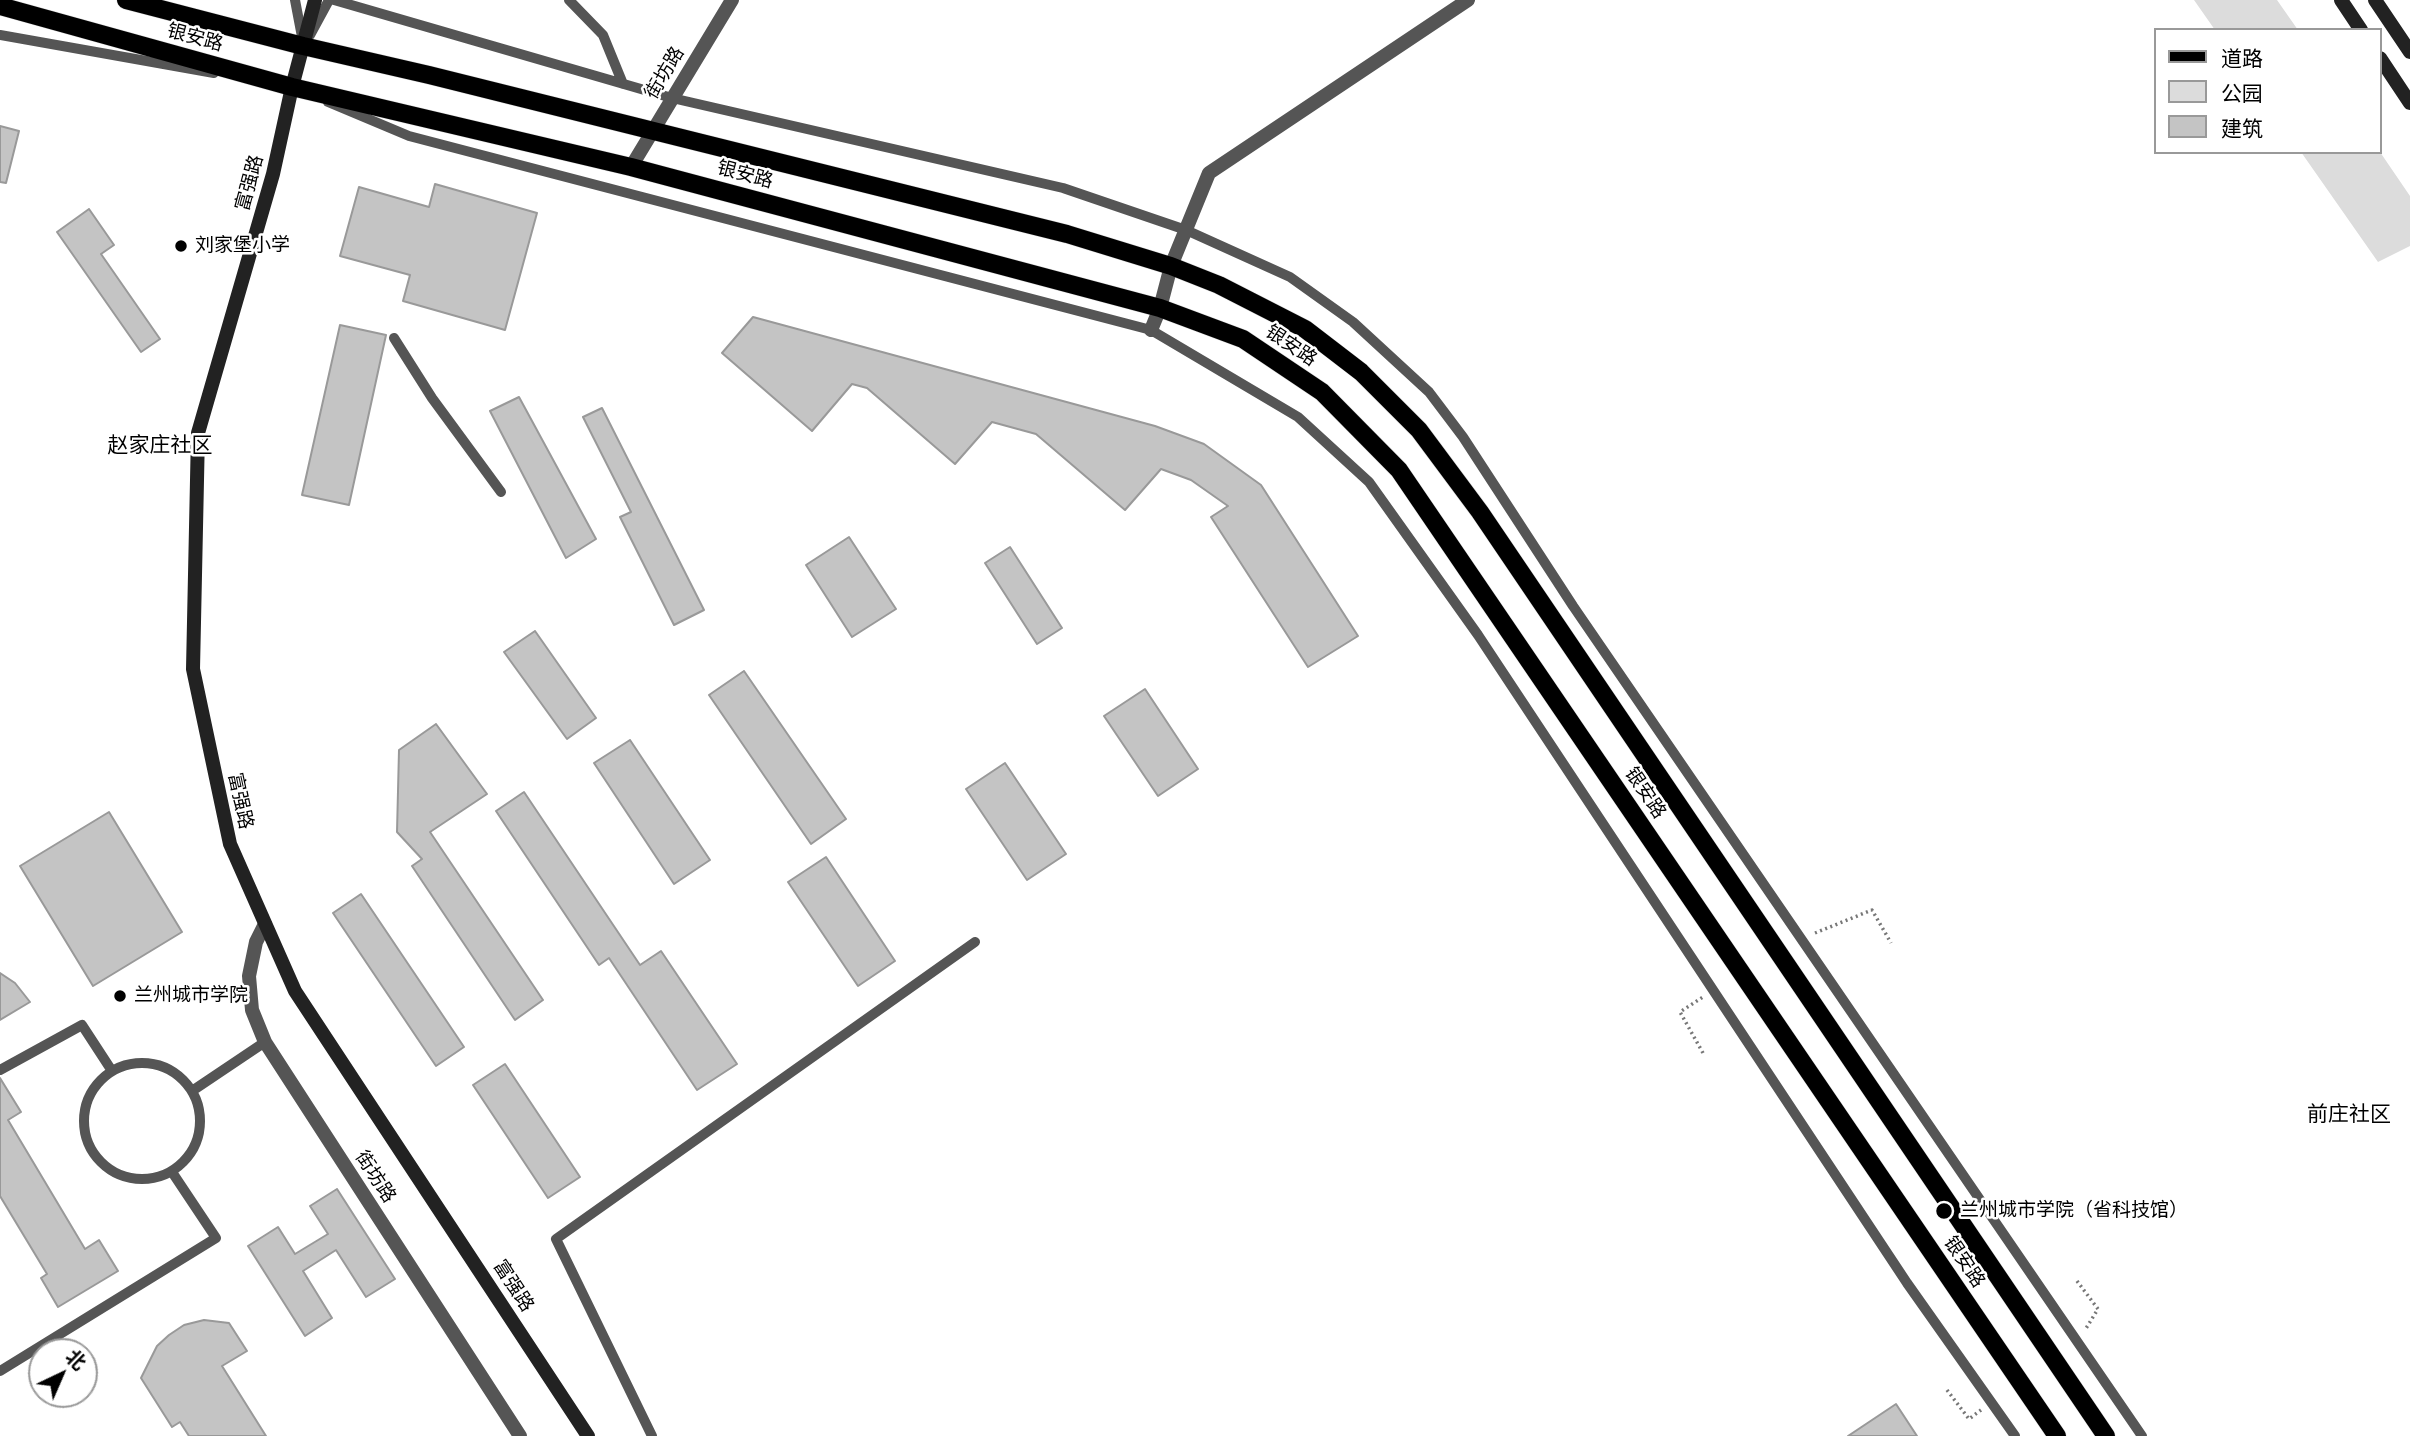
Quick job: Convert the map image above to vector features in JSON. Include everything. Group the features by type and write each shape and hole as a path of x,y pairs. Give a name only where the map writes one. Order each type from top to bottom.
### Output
{"main road":[{"name":"银安路","path":"126,0 1067,234 1171,265 1219,285 1305,329 1361,372 1419,430 1480,512 2106,1436"},
{"name":"富强路","path":"314,0 273,174 198,433 193,669 230,844 295,990 589,1436"},
{"path":"2341,0 2360,28"},
{"path":"2375,0 2410,52"},
{"name":"银安路","path":"0,6 292,87 631,167 1160,308 1243,339 1322,392 1399,470 2057,1436"},
{"path":"2382,61 2410,103"}],"street":[{"name":"街坊路","path":"631,167 732,0"},
{"path":"1151,330 1160,308 1171,265 1209,173 1468,0"},
{"name":"街坊路","path":"265,924 256,942 249,976 253,1010 265,1042 520,1436"}],"lane":[{"path":"295,0 303,46"},
{"path":"303,46 331,0 672,98 1063,188 1186,230 1290,277 1353,322 1429,392 1463,437 1573,606 2142,1436"},
{"path":"569,0 603,35 623,84"},
{"path":"0,35 292,87 409,136 1151,330 1298,417 1369,482 1478,635 1907,1283 2015,1436"},
{"path":"394,338 432,398 501,492"},
{"path":"652,1436 556,1239 975,942"},
{"path":"0,1070 82,1025 112,1071"},
{"path":"192,1091 265,1042"},
{"path":"133,1063 156,1065 177,1074 192,1091 200,1113 199,1136 189,1156 172,1172 151,1179 128,1178 107,1168 92,1151 84,1130 85,1107 95,1086 112,1071 133,1063"},
{"path":"0,1371 216,1238 172,1172"}],"path":[{"path":"1801,938 1872,910 1891,943"},
{"path":"1703,1053 1679,1012 1713,990"},
{"path":"2077,1281 2098,1310 2077,1342"},
{"path":"1947,1390 1969,1419"}],"green space":[{"path":"2194,0 2277,0 2297,28 2214,28"},
{"path":"2302,154 2381,154 2410,196 2410,246 2378,262"}],"building":[{"path":"0,126 19,131 6,183 0,182"},
{"path":"435,184 537,213 505,330 403,301 410,275 340,256 359,187 429,207"},
{"path":"89,209 114,245 101,254 160,339 141,352 57,232"},
{"path":"753,317 1155,426 1204,444 1261,485 1358,636 1308,667 1211,517 1228,506 1191,480 1161,469 1125,510 1036,434 992,422 955,464 867,388 852,384 812,431 722,353"},
{"path":"340,325 386,335 349,505 302,495"},
{"path":"519,397 596,539 566,558 490,411"},
{"path":"602,408 704,610 674,625 620,517 631,512 583,417"},
{"path":"849,537 896,609 852,637 806,565"},
{"path":"1010,547 1062,628 1037,644 985,563"},
{"path":"535,631 596,718 567,739 504,652"},
{"path":"744,671 846,819 811,844 709,695"},
{"path":"1145,689 1198,769 1158,796 1104,716"},
{"path":"436,724 487,794 430,832 543,1000 515,1020 412,866 422,859 397,832 399,750"},
{"path":"630,740 710,860 674,884 594,763"},
{"path":"1005,763 1066,854 1027,880 966,789"},
{"path":"524,792 640,965 661,951 737,1064 697,1090 609,958 599,965 496,811"},
{"path":"109,812 182,932 93,986 20,866"},
{"path":"826,857 895,961 858,986 788,882"},
{"path":"361,894 464,1047 436,1066 333,913"},
{"path":"0,973 15,983 30,1002 0,1020"},
{"path":"505,1064 580,1177 548,1198 473,1085"},
{"path":"0,1078 21,1112 8,1120 85,1249 99,1240 118,1271 58,1307 41,1278 47,1274 0,1196"},
{"path":"337,1189 395,1279 366,1297 336,1250 303,1271 332,1318 305,1336 248,1246 278,1227 295,1254 328,1234 310,1206"},
{"path":"204,1320 229,1323 247,1351 222,1366 266,1436 189,1436 180,1422 172,1427 141,1378 157,1346 184,1325"},
{"path":"1896,1404 1917,1436 1848,1436"}],"place":[{"name":"刘家堡小学","path":"181,246"},
{"name":"兰州城市学院","path":"120,996"},
{"name":"兰州城市学院（省科技馆）","path":"1944,1211"}],"district":[{"name":"赵家庄社区","path":"160,446"},
{"name":"前庄社区","path":"2349,1115"}]}
